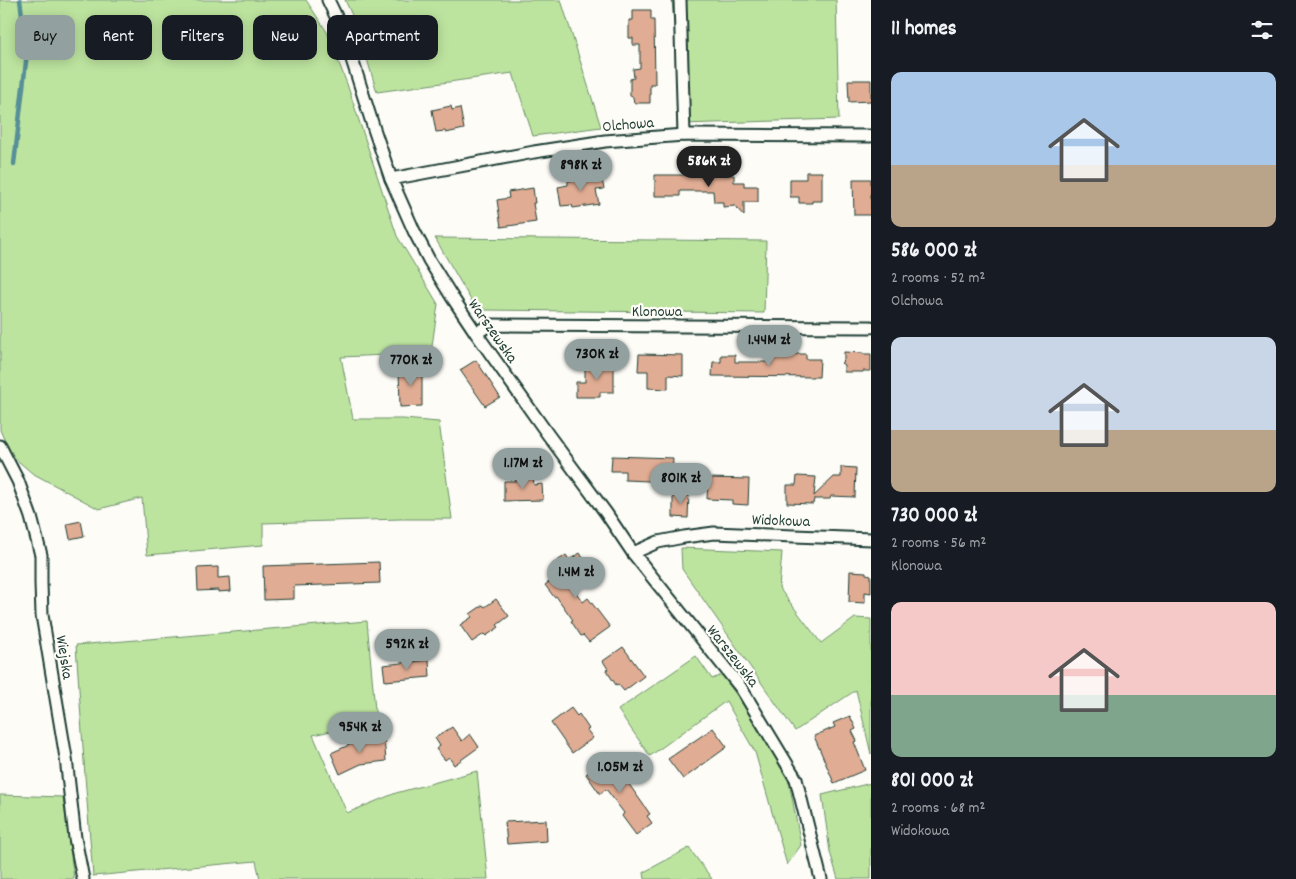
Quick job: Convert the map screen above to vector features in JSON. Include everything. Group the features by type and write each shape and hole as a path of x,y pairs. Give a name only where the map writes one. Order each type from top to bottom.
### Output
{"street":[{"name":"Warszewska","path":"328,0 343,31 391,179 414,231 430,260 476,333 633,553 741,688 796,779 821,879"},
{"path":"680,0 684,135"},
{"name":"Olchowa","path":"391,179 605,140 684,135 871,136"},
{"name":"Klonowa","path":"476,333 490,325 871,327"},
{"name":"Wiejska","path":"0,446 18,481 31,517 41,555 42,615 66,758 75,838 83,879"},
{"name":"Widokowa","path":"633,553 658,542 714,533 871,539"}],"green space":[{"path":"0,0 306,0 316,15 253,15 253,60 317,60 317,17 327,32 327,60 338,60 397,236 438,304 431,353 341,357 353,419 403,419 439,422 452,519 263,523 263,545 147,555 142,498 99,509 32,473 11,455 0,430"},
{"path":"345,0 561,0 601,127 533,136 513,73 377,92 367,60 438,60 438,15 352,15"},
{"path":"672,0 836,0 839,119 682,124"},
{"path":"435,238 766,241 764,313 485,310 472,302"},
{"path":"681,548 782,552 779,588 821,643 855,618 871,619 871,754 856,690 795,731 682,569"},
{"path":"367,621 376,721 313,735 347,813 396,793 477,771 488,879 260,879 256,861 93,876 76,645"},
{"path":"696,656 712,679 722,675 751,715 789,782 801,845 787,865 755,752 726,701 650,756 618,710"},
{"path":"871,783 871,879 838,879 830,852 822,795"},
{"path":"0,795 63,797 74,879 0,879"},
{"path":"689,848 712,879 645,879 644,872"}],"building":[{"path":"633,10 651,10 651,20 654,20 655,84 650,84 650,103 634,103 633,97 630,96 630,79 634,78 633,69 640,68 640,45 633,45 633,38 629,38 629,20 633,20"},
{"path":"848,80 871,80 871,101 849,102"},
{"path":"451,106 452,110 460,108 464,129 446,133 445,131 436,132 432,110"},
{"path":"720,171 723,175 734,175 734,182 744,182 744,186 758,186 758,202 744,202 744,216 735,206 723,207 723,202 714,202 713,191 680,191 680,196 655,196 655,175 716,175"},
{"path":"806,172 822,172 822,201 799,203 799,197 790,197 790,179 806,179"},
{"path":"601,175 604,189 596,190 599,204 573,208 572,205 561,206 558,187 568,185 568,181"},
{"path":"853,179 871,179 871,215 854,215"},
{"path":"533,188 536,222 501,227 497,200 509,198 508,192"},
{"path":"844,352 871,354 871,371 844,372 844,365 841,363 844,360"},
{"path":"639,354 683,355 683,376 668,375 668,389 648,388 648,371 638,371"},
{"path":"771,354 806,354 806,359 820,359 819,377 712,376 713,362 721,362 721,355 735,355 735,362 771,362"},
{"path":"476,360 500,397 485,406 460,370"},
{"path":"599,363 614,363 614,392 600,392 600,397 576,397 576,382 585,382 585,366 599,368"},
{"path":"422,368 422,406 400,407 399,369"},
{"path":"612,456 673,458 672,482 625,480 625,471 611,471"},
{"path":"841,467 856,468 855,497 831,496 830,499 814,499 813,504 787,503 787,485 796,485 797,476 816,477 814,496 834,477 841,477"},
{"path":"515,477 533,477 534,485 542,484 543,500 504,501 504,481 516,481"},
{"path":"708,478 749,479 748,505 732,504 732,500 707,499"},
{"path":"673,493 689,493 688,518 673,517"},
{"path":"81,521 84,536 70,539 67,524"},
{"path":"580,553 586,563 576,570 580,575 569,583 583,602 588,598 610,627 589,642 583,635 581,636 571,621 573,620 556,596 554,597 545,585 556,577 552,572 557,569 553,564 566,555 569,560"},
{"path":"379,562 380,583 294,586 294,599 264,600 263,566"},
{"path":"218,567 218,578 230,577 231,591 198,591 197,568"},
{"path":"850,571 866,572 866,574 871,575 871,593 865,592 865,603 849,602"},
{"path":"496,599 509,616 497,625 499,627 486,636 484,634 472,642 460,625 472,617 470,614"},
{"path":"623,647 644,676 624,691 618,684 616,685 606,670 608,669 603,661"},
{"path":"429,660 430,677 385,681 383,665"},
{"path":"571,708 577,716 579,714 593,738 572,753 551,723"},
{"path":"850,716 856,729 852,731 857,741 854,742 865,770 834,783 814,736 835,727 833,723"},
{"path":"452,727 462,741 470,734 479,747 454,765 449,757 445,760 436,749 440,746 435,738"},
{"path":"713,728 727,747 683,779 668,759"},
{"path":"384,738 386,761 361,764 340,774 331,753 356,742"},
{"path":"609,756 650,814 647,816 652,823 636,835 622,816 624,813 606,789 600,794 586,774"},
{"path":"546,820 547,841 507,844 505,822"}],"waterway":[{"path":"14,164 27,53 20,0"}]}
